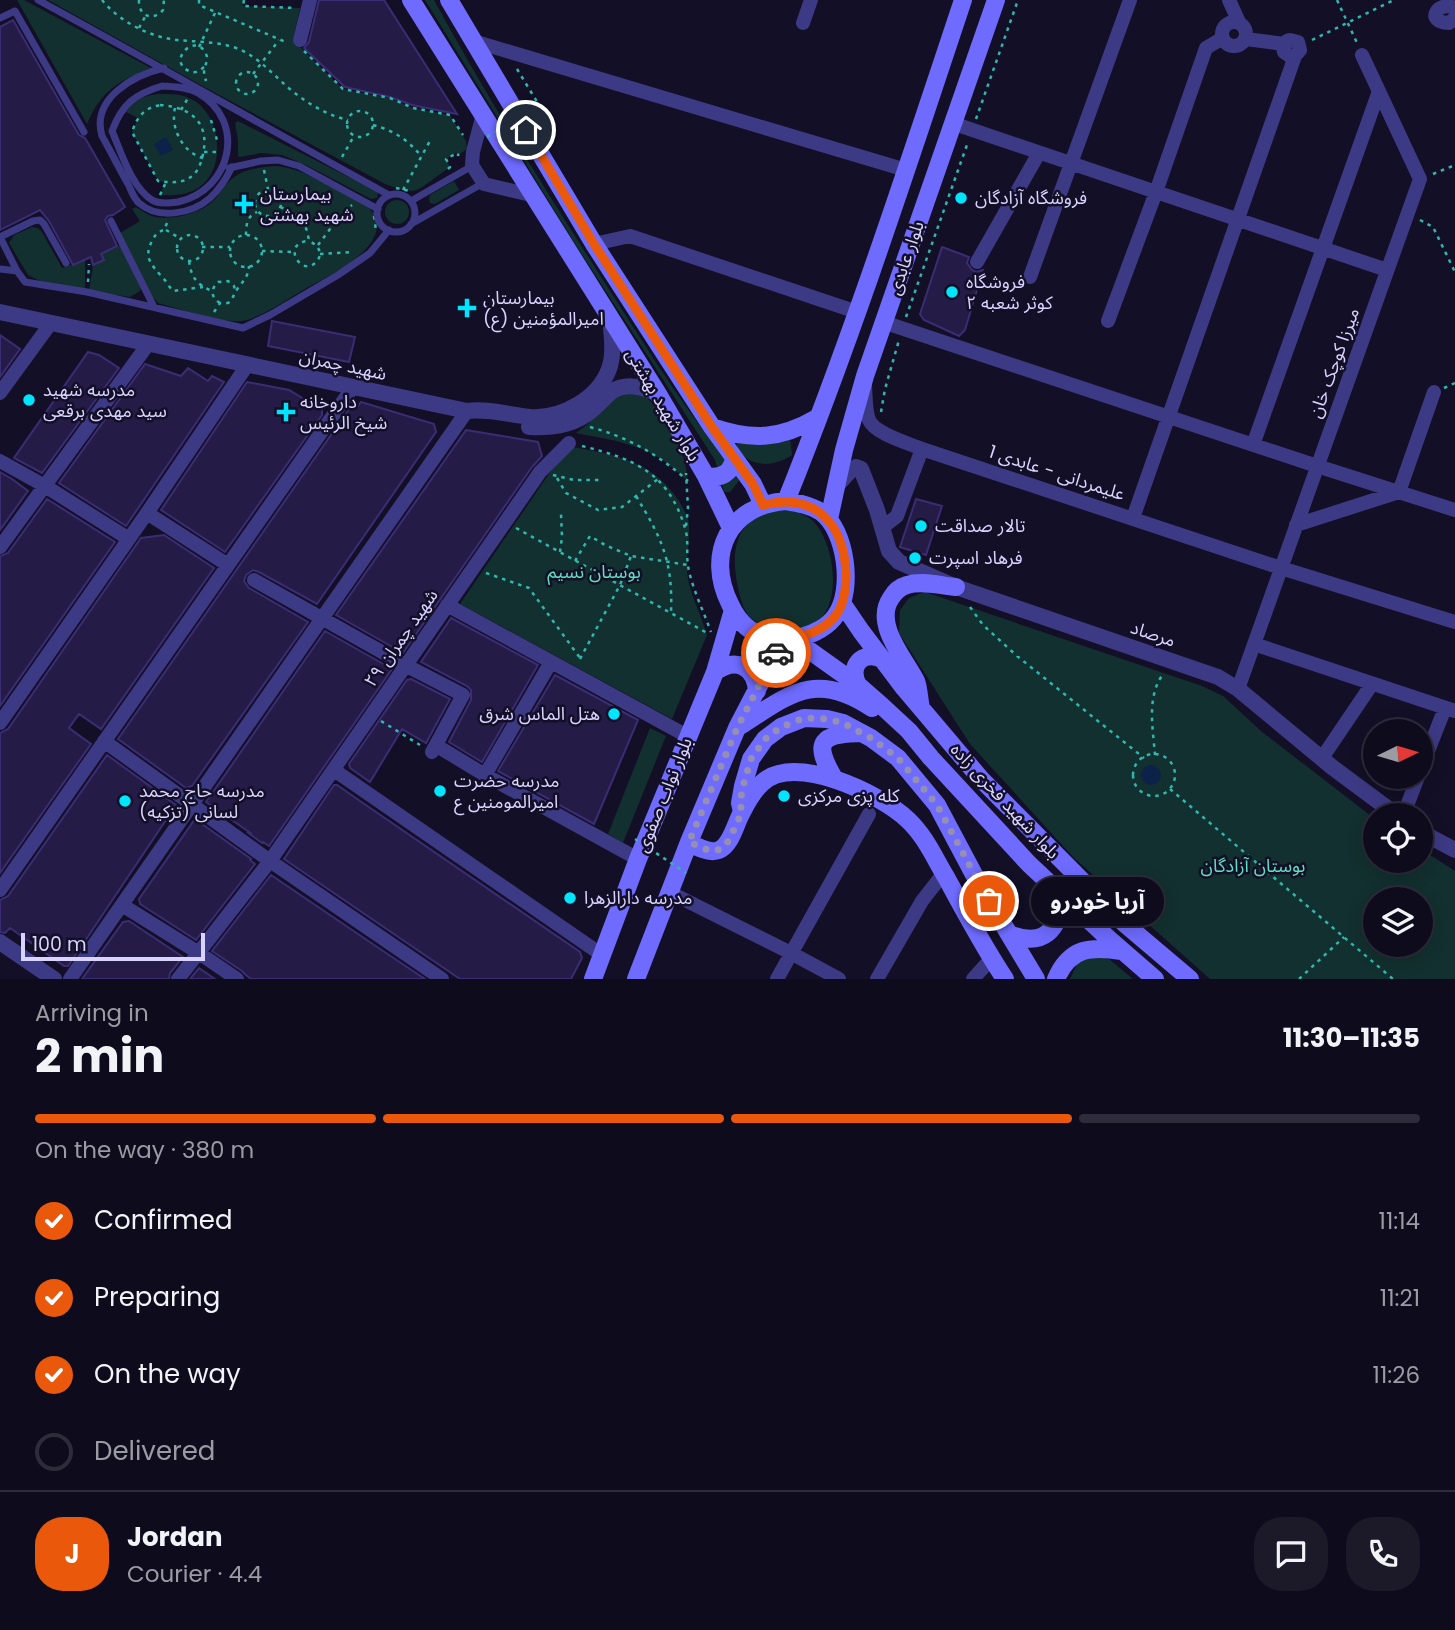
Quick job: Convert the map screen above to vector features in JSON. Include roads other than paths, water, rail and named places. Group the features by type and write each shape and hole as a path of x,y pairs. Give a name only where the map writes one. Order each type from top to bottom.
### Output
{"main road":[{"name":"بلوار شهید بهشتی","path":"411,0 658,394 706,477 731,528"},
{"name":"بلوار شهید بهشتی","path":"449,0 594,244 712,427 753,484 763,505"},
{"name":"بلوار عابدی","path":"786,501 856,312 963,0"},
{"name":"بلوار عابدی","path":"829,519 846,440 865,376 996,0"},
{"path":"712,427 747,436 766,436 802,427 817,418"},
{"path":"706,477 714,478 729,472 734,458"},
{"path":"786,501 811,506 829,519 842,545 846,583 842,603 827,624 804,636 788,639 760,634 749,629 733,610 725,595 720,566 723,544 738,520 763,505 786,501"},
{"path":"921,708 917,683 888,631 888,602 896,590 909,584 956,587"},
{"name":"بلوار شهید فخری زاده","path":"842,603 881,659 981,779 1125,924 1189,979"},
{"name":"بلوار نواب صفوی","path":"593,979 638,859 715,672 733,610"},
{"path":"636,979 737,728 788,639"},
{"name":"بلوار شهید فخری زاده","path":"788,639 858,685 909,731 1029,864 1155,979"},
{"path":"858,685 854,674 857,663 865,656 881,659"},
{"path":"715,672 723,666 743,666 751,672 757,691"},
{"path":"737,728 774,703 811,688 833,690 856,697 909,731"},
{"path":"742,812 740,803 751,759 765,739 781,727 804,718 827,719 843,723 862,733 898,758 937,805 979,884 1036,979"},
{"path":"834,778 821,752 823,744 829,737 838,734 862,733"},
{"path":"689,842 710,851 718,850 729,840 742,812 763,782 777,774 802,772 834,778 878,799 907,819 923,837 991,959 1005,979"},
{"path":"1009,934 1027,939 1045,936 1058,921 1062,896"},
{"path":"1056,979 1074,954 1096,948 1122,951"}],"street":[{"path":"803,23 810,0"},
{"path":"1030,277 1130,0"},
{"path":"1229,0 1247,33 1242,44 1237,46 1226,43 1222,33 1228,23 1239,22"},
{"path":"301,44 305,4"},
{"path":"1108,321 1206,48 1223,38"},
{"path":"1133,518 1297,51 1291,57 1284,52 1284,44 1246,39"},
{"path":"473,40 906,170"},
{"path":"1253,445 1379,91 1362,55"},
{"name":"میرزا کوچک خان","path":"1238,689 1420,179 1379,91"},
{"path":"483,114 472,165 484,184 535,196"},
{"path":"952,123 1387,270"},
{"path":"977,261 1039,153"},
{"path":"594,244 630,236 856,312"},
{"name":"شهید چمران","path":"0,312 467,411 482,409 544,417 577,406 592,394 604,379 612,356 610,316"},
{"path":"883,322 1317,467 1455,510"},
{"path":"0,393 51,323"},
{"path":"0,547 149,343"},
{"path":"0,723 247,364"},
{"name":"علیمردانی - عابدی 1","path":"865,376 866,409 870,422 878,431 922,449 1281,568 1455,622"},
{"path":"0,890 354,387"},
{"path":"70,979 467,411 478,417 529,427 560,426 589,413 618,389 644,387 658,394"},
{"path":"1399,492 1434,391"},
{"name":"شهید چمران ۲۹","path":"178,979 270,861 540,472 569,443"},
{"path":"882,528 897,516 922,449"},
{"path":"0,461 129,539"},
{"name":"مرصاد","path":"837,485 851,470 856,467 861,469 889,551 899,562 956,587 1218,677 1238,689 1381,803"},
{"path":"1296,525 1399,492"},
{"path":"147,513 228,565"},
{"path":"254,580 463,695 434,749 638,859"},
{"path":"447,605 689,737"},
{"path":"1254,645 1450,710 1433,745"},
{"path":"485,775 551,662"},
{"path":"1322,758 1372,684"},
{"path":"104,741 270,861 442,979"},
{"path":"334,770 602,955"},
{"path":"777,979 869,814"},
{"path":"1433,838 1455,850"},
{"path":"877,979 922,901 943,874"},
{"path":"669,892 839,979"},
{"path":"122,905 237,979"},
{"path":"0,942 54,979"},
{"path":"973,979 991,959"}],"lane":[{"path":"10,0 84,132"},
{"path":"38,0 389,195"},
{"path":"0,18 15,10"},
{"path":"164,68 153,70 126,83 101,114 102,136 138,202 153,211 165,213 176,213 200,206 220,187 232,167"},
{"path":"179,77 182,87"},
{"path":"162,86 182,87 198,93 212,104 222,119 227,136 227,153 222,170 210,186 194,197 174,202 153,202 141,191 112,131 127,104 143,92 162,86"},
{"path":"222,119 234,110"},
{"path":"222,170 278,160 299,166 376,212 380,223 389,230 401,231 484,184"},
{"path":"411,201 472,165"},
{"path":"376,212 382,200 389,195 400,194 411,201 415,213 410,224"},
{"path":"66,263 40,220 33,220 0,237 25,282 87,292 243,328 338,275 370,253 389,230"},
{"path":"111,221 154,307"},
{"path":"0,269 17,271"}],"water":[{"path":"166,137 173,150 161,156 154,144"},
{"path":"1147,765 1155,765 1161,775 1155,785 1147,785 1141,779 1141,771"}],"place":[{"name":"فروشگاه آزادگان","path":"961,198"},
{"name":"بیمارستان شهید بهشتی","path":"244,204"},
{"name":"فروشگاه کوثر شعبه ۲","path":"952,292"},
{"name":"بیمارستان امیرالمؤمنین (ع)","path":"467,308"},
{"name":"مدرسه شهید سید مهدی برقعی","path":"29,400"},
{"name":"داروخانه شیخ الرئیس","path":"286,412"},
{"name":"تالار صداقت","path":"921,526"},
{"name":"فرهاد اسپرت","path":"915,558"},
{"name":"هتل الماس شرق","path":"614,714"},
{"name":"مدرسه حضرت امیرالمومنین ع","path":"440,791"},
{"name":"کله پزی مرکزی","path":"784,796"},
{"name":"مدرسه حاج محمد لسانی (تزکیه)","path":"125,801"},
{"name":"مدرسه دارالزهرا","path":"570,898"},
{"name":"آریا خودرو","path":"989,901"}],"park label":[{"name":"بوستان نسیم","path":"594,572"},
{"name":"بوستان آزادگان","path":"1253,866"}]}
